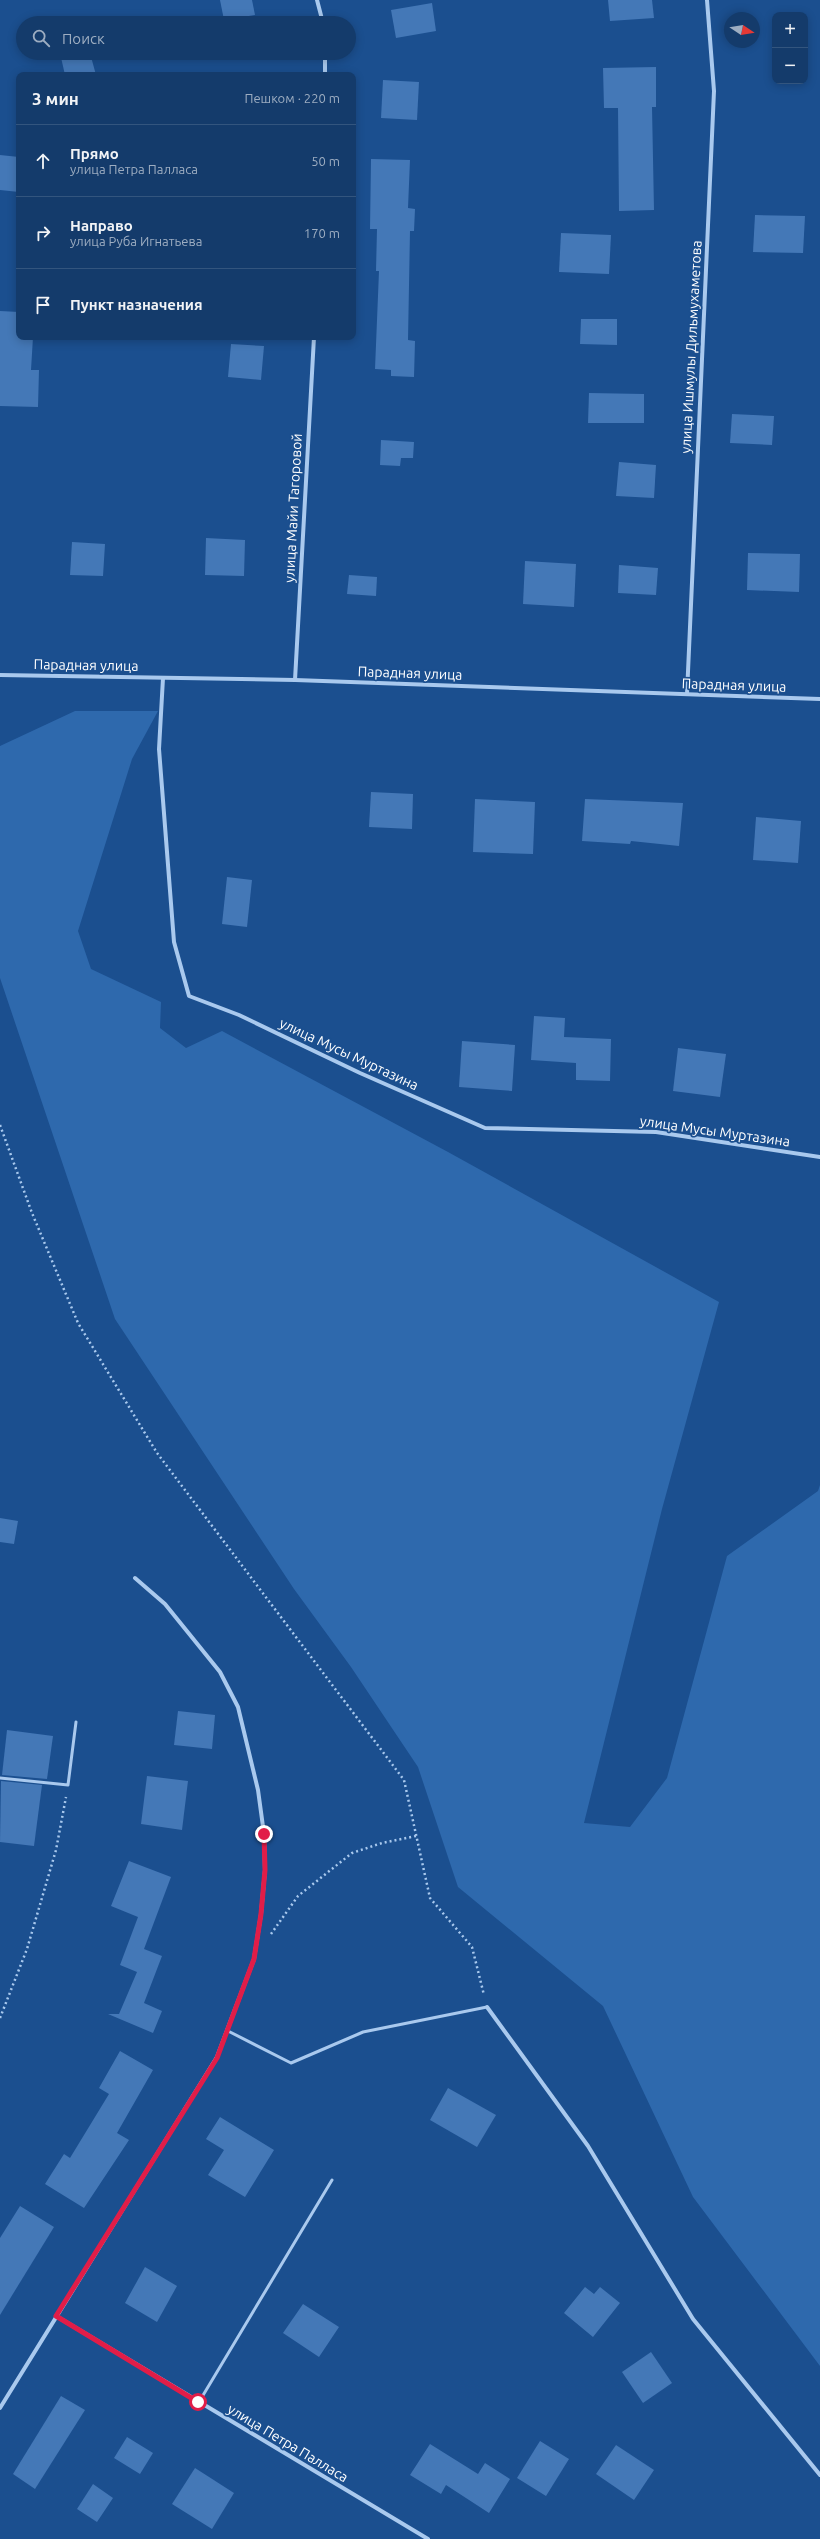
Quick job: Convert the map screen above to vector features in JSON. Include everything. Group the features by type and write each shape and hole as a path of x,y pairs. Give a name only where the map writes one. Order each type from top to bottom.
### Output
{"street":[{"path":"317,0 320,16"},
{"name":"улица Ишмулы Дильмухаметова","path":"687,694 714,91 707,0"},
{"path":"325,60 325,72"},
{"name":"улица Майи Тагоровой","path":"295,680 314,340"},
{"name":"Парадная улица","path":"0,675 295,680 820,699"},
{"name":"улица Мусы Муртазина","path":"163,678 159,749 174,942 189,996 239,1015 360,1074 485,1128 656,1132 820,1157"},
{"path":"0,2408 217,2058 254,1959 261,1914 265,1870 264,1834 258,1790 238,1707 220,1672 165,1604 135,1578"},
{"path":"488,2007 588,2146 693,2320 820,2476"},
{"name":"улица Петра Палласа","path":"56,2316 428,2539"}],"lane":[{"path":"0,1778 68,1785 76,1722"},
{"path":"228,2031 290,2063 363,2032 488,2007"},
{"path":"198,2402 332,2180"}],"path":[{"path":"0,1125 32,1213 78,1323 157,1453 404,1780 430,1898 472,1947 488,2007"},
{"path":"0,2018 26,1949 56,1850 68,1785"},
{"path":"267,1940 298,1896 352,1853 382,1843 416,1836"}],"shaded area":[{"path":"75,711 158,711 132,759 78,931 91,969 161,1002 160,1028 186,1048 222,1031 448,1152 719,1302 662,1509 584,1823 630,1827 667,1778 727,1556 818,1491 820,1485 820,2366 693,2197 603,2006 458,1887 418,1767 351,1667 294,1589 115,1319 0,978 0,746"}],"building":[{"path":"220,0 252,0 255,15 223,16"},
{"path":"608,0 652,0 654,18 610,21"},
{"path":"432,3 436,31 396,38 391,10"},
{"path":"62,60 92,60 95,72 64,72"},
{"path":"656,67 656,107 652,107 654,210 619,211 618,108 604,108 603,68"},
{"path":"383,80 419,82 417,120 381,118"},
{"path":"0,155 16,157 16,192 0,190"},
{"path":"371,159 410,160 408,208 415,209 414,231 410,231 408,340 415,341 414,377 391,376 391,370 375,369 379,271 376,271 377,229 370,229"},
{"path":"755,215 805,216 803,253 753,252"},
{"path":"561,233 611,235 609,274 559,272"},
{"path":"0,311 16,312 16,340 33,340 31,370 39,370 38,407 0,406"},
{"path":"581,319 617,319 617,345 580,344"},
{"path":"231,344 264,346 261,380 228,377"},
{"path":"589,393 644,394 644,423 588,423"},
{"path":"732,414 774,416 772,445 730,443"},
{"path":"381,440 414,442 413,458 401,458 400,466 380,465"},
{"path":"619,462 656,465 654,498 616,496"},
{"path":"206,538 245,540 244,576 205,575"},
{"path":"72,542 105,544 103,576 70,575"},
{"path":"748,553 800,554 799,592 747,590"},
{"path":"525,561 576,564 574,607 523,604"},
{"path":"619,565 658,568 656,595 618,593"},
{"path":"349,575 377,577 376,596 347,594"},
{"path":"371,792 413,794 412,829 369,827"},
{"path":"475,799 535,802 533,854 473,852"},
{"path":"585,799 683,803 679,846 631,841 630,844 582,841"},
{"path":"756,817 801,821 798,863 753,860"},
{"path":"227,877 252,880 247,927 222,924"},
{"path":"534,1016 565,1018 564,1037 611,1039 610,1081 576,1080 576,1063 531,1060"},
{"path":"462,1041 515,1045 512,1091 459,1087"},
{"path":"678,1048 726,1054 720,1097 673,1091"},
{"path":"0,1518 18,1521 14,1544 0,1542"},
{"path":"178,1711 215,1715 212,1749 174,1745"},
{"path":"7,1730 53,1736 47,1779 2,1775"},
{"path":"147,1776 188,1781 182,1830 141,1824"},
{"path":"1,1781 42,1785 34,1846 0,1842"},
{"path":"129,1861 171,1877 144,1949 162,1956 144,2003 162,2011 153,2033 108,2014 119,2014 137,1972 120,1965 138,1917 111,1906"},
{"path":"120,2051 153,2070 117,2133 129,2140 84,2208 45,2184 64,2154 70,2158 109,2094 99,2088"},
{"path":"448,2088 496,2115 477,2147 430,2120"},
{"path":"220,2117 274,2150 245,2197 208,2175 224,2150 206,2139"},
{"path":"20,2206 54,2227 0,2315 0,2238"},
{"path":"145,2267 177,2286 157,2322 125,2303"},
{"path":"585,2287 594,2294 600,2287 620,2303 593,2337 564,2313"},
{"path":"303,2304 339,2327 319,2357 283,2333"},
{"path":"651,2352 672,2383 643,2403 622,2372"},
{"path":"61,2396 85,2410 35,2489 13,2474"},
{"path":"127,2437 153,2453 140,2474 114,2458"},
{"path":"540,2441 569,2459 546,2496 517,2478"},
{"path":"430,2444 478,2474 485,2463 510,2479 489,2513 446,2485 441,2494 410,2475"},
{"path":"616,2445 654,2470 634,2500 596,2474"},
{"path":"195,2468 234,2493 212,2529 172,2504"},
{"path":"93,2484 113,2498 97,2522 77,2509"}],"route":[{"path":"198,2402 56,2316 217,2058 254,1959 261,1914 265,1870 264,1834"}]}
